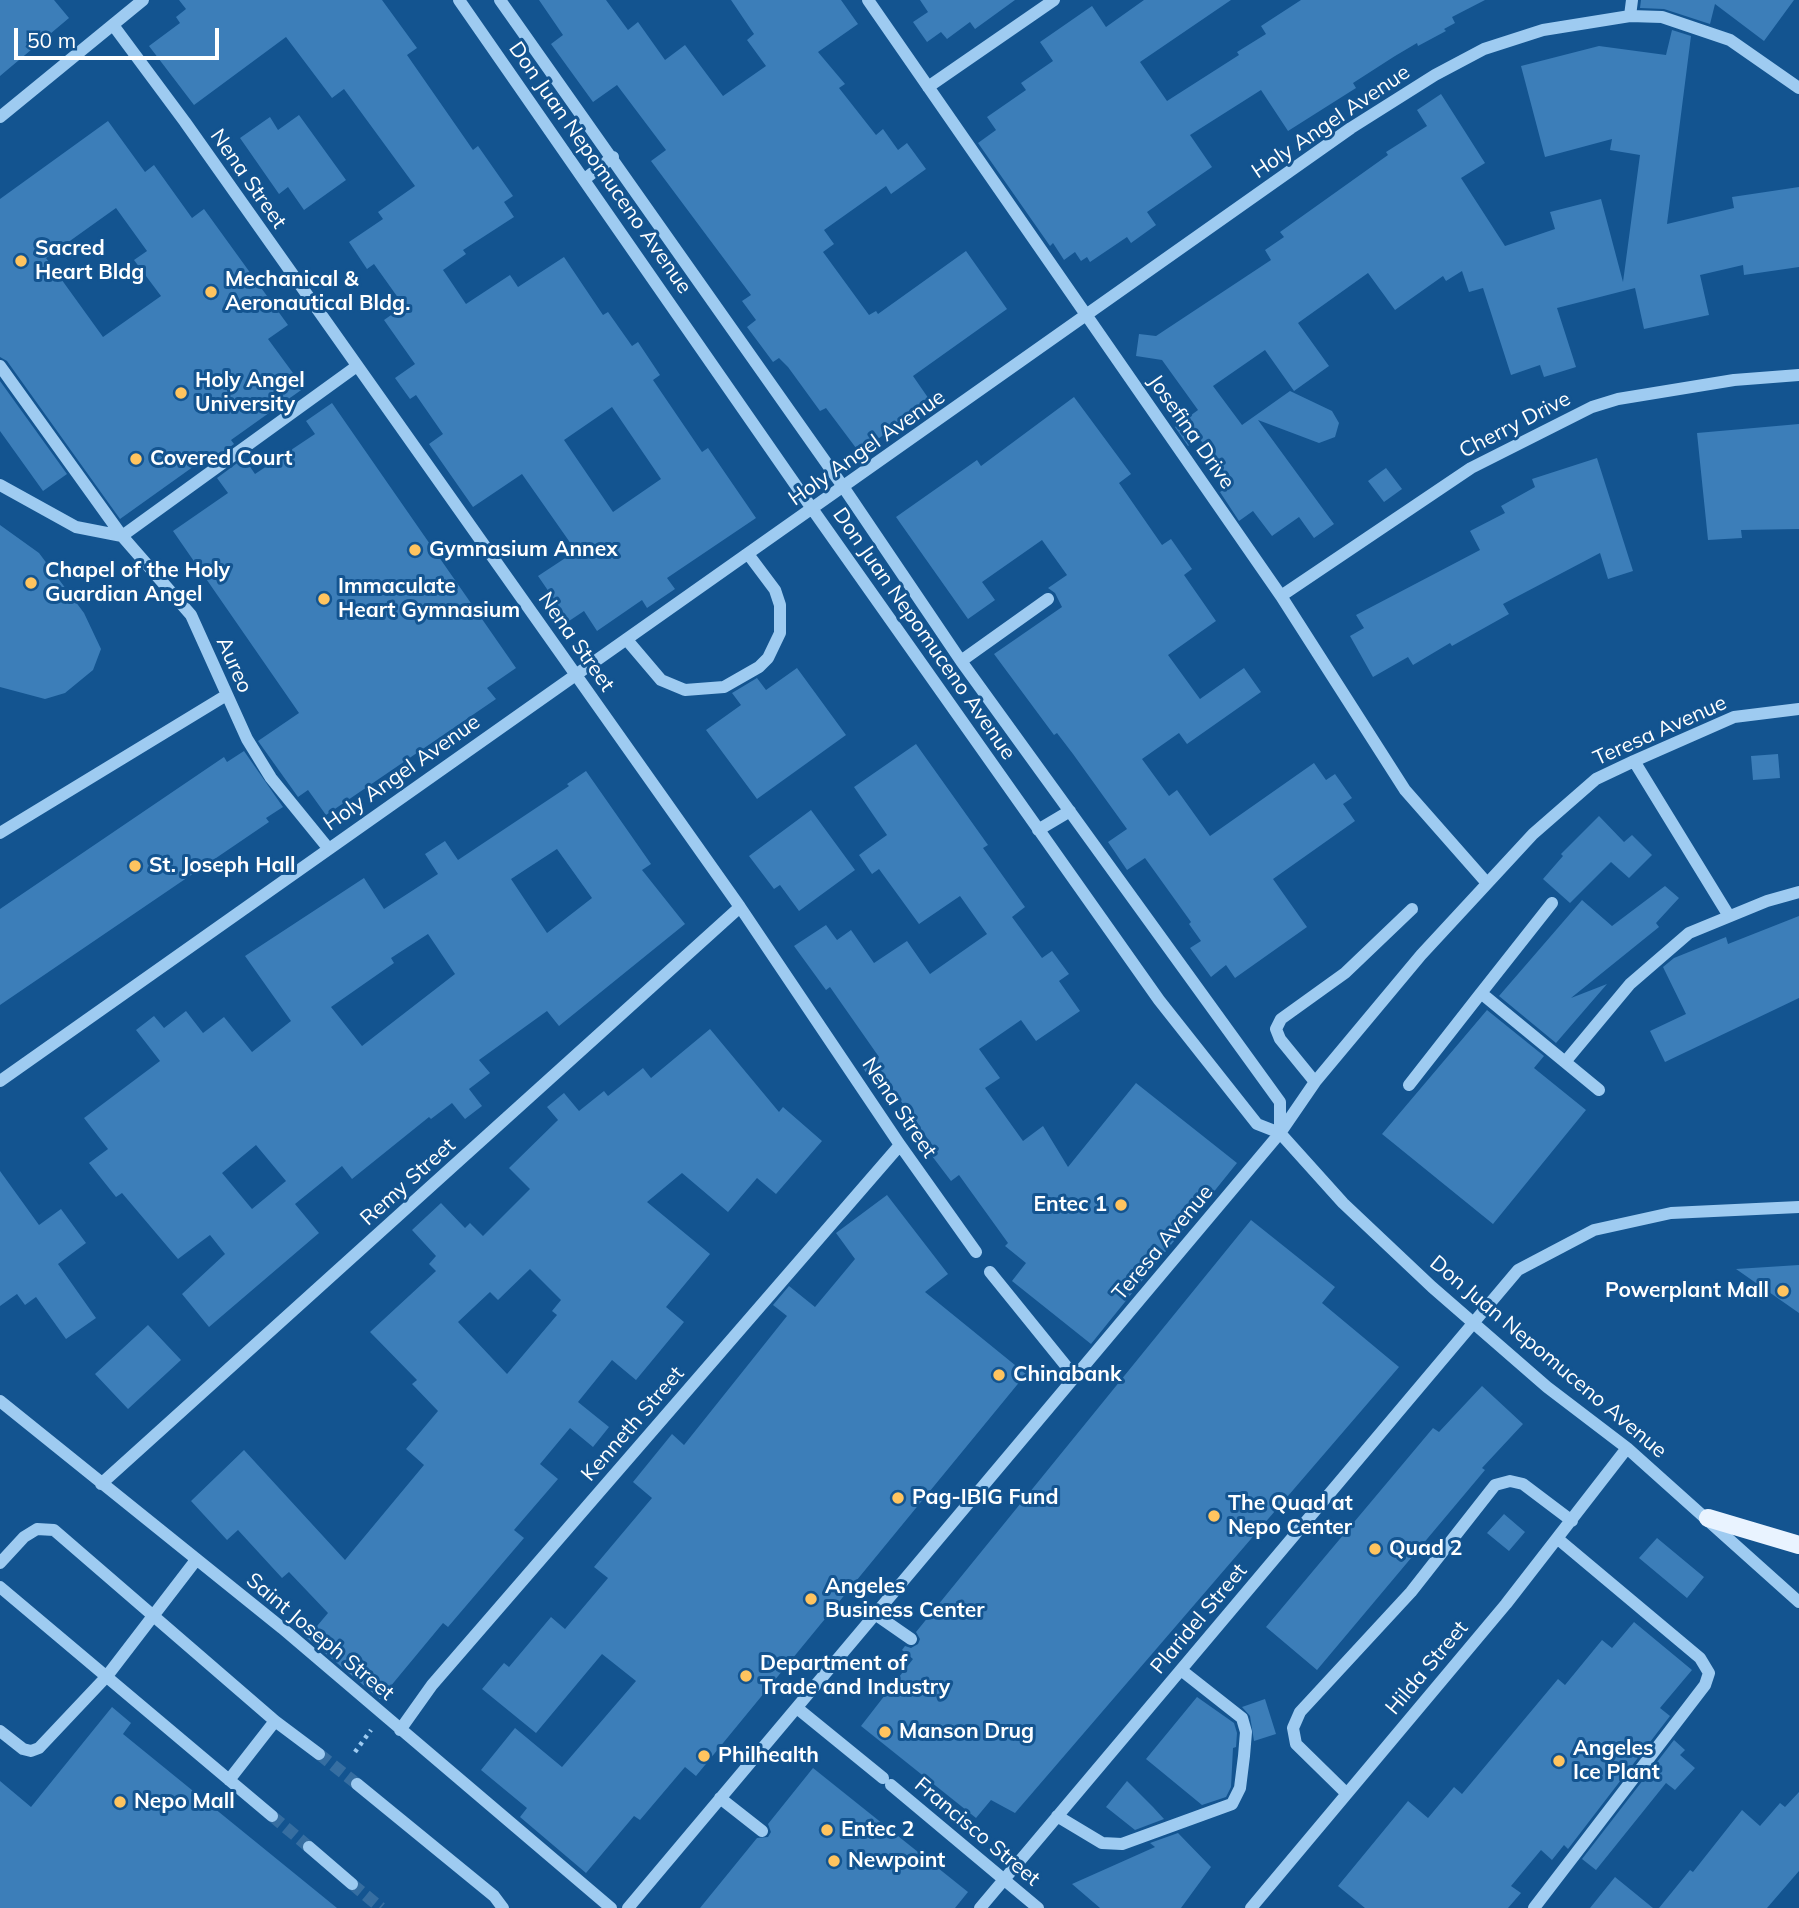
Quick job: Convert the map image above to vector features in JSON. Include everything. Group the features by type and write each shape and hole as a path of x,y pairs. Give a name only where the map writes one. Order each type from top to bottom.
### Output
{"main road":[{"path":"1708,1518 1799,1545"}],"street":[{"path":"0,117 143,0"},
{"name":"Don Juan Nepomuceno Avenue","path":"459,0 586,178 813,510 1038,830 1199,1053 1257,1124 1280,1133 1343,1203 1474,1322 1547,1387 1628,1448 1799,1602"},
{"name":"Don Juan Nepomuceno Avenue","path":"500,0 844,488 961,661 1280,1102 1280,1133"},
{"name":"Josefina Drive","path":"868,0 1281,596 1405,790 1486,882"},
{"path":"928,87 1054,0"},
{"path":"1630,16 1632,0"},
{"name":"Holy Angel Avenue","path":"0,1081 1352,128 1435,75 1484,49 1543,30 1630,16 1662,17 1730,40 1799,88"},
{"name":"Nena Street","path":"113,26 740,907 900,1145 976,1252"},
{"path":"586,178 613,157"},
{"name":"Aureo","path":"0,366 122,536 191,615 225,696 271,778 328,848"},
{"path":"0,485 76,527 122,536 357,366"},
{"name":"Cherry Drive","path":"1281,596 1471,468 1592,407 1618,399 1734,380 1799,375"},
{"path":"627,640 661,680 685,690 724,687 759,667 768,658 780,633 780,605 775,590 748,554"},
{"path":"961,661 1048,599"},
{"path":"0,833 225,696"},
{"name":"Teresa Avenue","path":"628,1908 1280,1133 1315,1082 1486,882 1533,834 1596,779 1734,717 1799,709"},
{"path":"1634,761 1729,916"},
{"path":"1038,830 1070,811"},
{"path":"1565,1062 1630,984 1689,933 1799,891"},
{"path":"1409,1085 1552,903"},
{"name":"Remy Street","path":"101,1484 740,907"},
{"path":"1315,1082 1280,1039 1276,1029 1281,1019 1345,973 1412,909"},
{"path":"1481,993 1599,1090"},
{"name":"Kenneth Street","path":"400,1730 432,1685 900,1145"},
{"name":"Plaridel Street","path":"980,1908 1518,1269 1594,1230 1671,1213 1799,1207"},
{"path":"990,1272 1075,1377"},
{"name":"Saint Joseph Street","path":"0,1401 282,1628 611,1908"},
{"name":"Hilda Street","path":"1251,1908 1558,1539 1628,1448"},
{"path":"1346,1793 1296,1744 1293,1728 1300,1712 1411,1592 1495,1485 1510,1481 1524,1484 1572,1521"},
{"path":"0,1563 30,1533 37,1529 54,1530 275,1721 319,1754"},
{"path":"1534,1908 1704,1685 1709,1673 1700,1658 1558,1539"},
{"path":"0,1731 23,1749 31,1751 39,1748 107,1676 196,1560"},
{"path":"0,1587 272,1816"},
{"path":"875,1614 911,1639"},
{"path":"1058,1816 1102,1843 1122,1844 1232,1804 1241,1777 1246,1732 1242,1718 1181,1670"},
{"name":"Francisco Street","path":"797,1708 1038,1908"},
{"path":"229,1780 275,1721"},
{"path":"357,1784 494,1896 503,1908"},
{"path":"720,1798 762,1831"},
{"path":"309,1847 352,1884"}],"path":[{"path":"355,1752 359,1745"}],"building":[{"path":"0,0 54,0 69,18 0,76"},
{"path":"179,0 382,0 417,48 407,55 473,150 478,146 513,196 504,202 514,217 463,250 466,254 443,270 466,304 510,275 518,287 564,257 603,315 608,312 632,346 638,342 660,375 653,380 702,452 708,448 756,518 667,578 675,589 647,608 642,600 597,631 584,611 569,621 538,576 576,551 522,474 473,507 429,444 443,434 416,395 410,399 395,378 415,364 384,320 404,306 374,264 367,269 349,242 383,219 378,212 415,186 344,89 332,98 286,37 194,105 149,46 180,23 176,17 186,9","holes":["612,407 661,479 613,512 564,440"]},
{"path":"539,0 606,0 628,30 638,22 665,60 685,45 723,96 766,66 747,40 754,34 731,0 841,0 858,24 818,52 845,84 839,88 876,135 883,129 898,150 907,143 926,169 891,194 886,186 824,230 834,244 823,252 869,315 876,311 878,314 966,251 1007,309 913,376 931,402 859,452 826,408 820,411 788,367 779,358 773,362 747,327 756,320 742,301 751,295 651,161 666,150 617,85 593,102 551,44 563,35"},
{"path":"920,0 1015,0 975,29 970,22 947,39 941,32 927,42 913,22 928,12"},
{"path":"1144,0 1231,0 1140,62 1167,101 1239,55 1237,52 1266,34 1261,26 1301,0 1485,0 1452,17 1455,23 1444,29 1446,31 1395,56 1353,83 1356,88 1288,131 1261,90 1190,135 1212,167 1147,212 1156,225 1131,243 1127,237 1090,262 1087,257 1081,261 1075,252 1064,260 1053,243 1050,246 978,143 996,130 987,117 1026,90 1021,83 1053,61 1040,42 1092,6 1106,27"},
{"path":"1641,0 1794,0 1764,41 1715,4 1710,24 1664,9 1640,8"},
{"path":"1672,30 1691,36 1667,224 1734,208 1732,197 1799,187 1799,267 1744,275 1743,265 1700,275 1709,315 1644,329 1635,288 1557,308 1576,367 1544,377 1540,365 1511,375 1483,288 1469,292 1462,271 1446,281 1443,276 1395,310 1368,273 1298,323 1329,366 1294,391 1265,350 1213,386 1242,425 1290,391 1332,411 1339,423 1335,437 1319,443 1258,420 1334,524 1314,538 1299,517 1272,536 1253,511 1239,521 1220,492 1233,483 1199,438 1188,446 1175,427 1198,410 1162,360 1136,356 1139,334 1156,336 1271,260 1265,250 1284,237 1280,232 1388,155 1386,152 1427,126 1417,110 1441,94 1485,163 1461,178 1505,246 1555,229 1550,212 1601,199 1623,282 1640,155 1610,150 1612,139 1545,157 1521,66 1599,46 1666,55"},
{"path":"299,115 346,180 304,210 288,187 279,194 240,138 270,117 278,130"},
{"path":"108,121 145,172 154,165 192,218 204,209 288,325 268,339 304,388 231,440 234,444 207,464 204,459 120,519 7,361 0,357 0,199","holes":["116,208 147,251 134,260 161,296 103,337 46,258"]},
{"path":"0,381 67,474 43,491 0,431"},
{"path":"1074,397 1131,474 1119,483 1162,545 1171,539 1192,569 1184,575 1216,621 1168,655 1200,699 1244,668 1261,692 1187,744 1179,733 1142,759 1169,796 1177,790 1210,836 1314,763 1326,780 1335,774 1352,798 1343,804 1355,821 1273,879 1307,927 1235,978 1226,965 1211,977 1190,948 1201,941 1189,924 1191,922 1145,858 1127,870 1108,842 1127,829 1073,754 1057,733 1054,735 994,654 1062,607 1055,593 1048,588 1067,575 1042,540 982,582 995,600 968,619 896,517 977,460 981,466"},
{"name":"Immaculate Heart Gymnasium","path":"332,403 516,668 487,688 496,699 326,815 308,790 298,797 258,741 299,713 173,531 228,493 217,478 244,458 255,474 315,434 306,421"},
{"path":"1799,424 1799,529 1741,530 1742,538 1708,540 1697,433"},
{"path":"1597,458 1633,571 1608,579 1600,553 1503,604 1509,614 1452,646 1450,643 1413,665 1408,657 1373,677 1350,636 1364,628 1356,615 1480,550 1470,531 1505,513 1501,506 1535,487 1532,479"},
{"path":"1386,468 1402,489 1384,502 1368,481"},
{"name":"Chapel of the Holy Guardian Angel","path":"0,525 39,553 84,613 101,649 93,670 65,693 45,699 0,687"},
{"path":"797,668 846,735 757,799 706,730 741,705 732,693 757,678 766,690"},
{"path":"916,744 988,845 983,848 1025,907 1012,917 1042,958 1052,951 1069,974 1059,981 1080,1011 1036,1041 1021,1020 979,1049 1000,1078 985,1088 1023,1141 1043,1126 1068,1167 1136,1083 1237,1163 1091,1344 1012,1281 1026,1263 1005,1246 1008,1243 959,1175 951,1181 932,1156 937,1152 891,1087 881,1094 863,1068 879,1057 830,987 826,990 794,946 826,925 837,940 851,930 874,963 907,941 930,974 987,934 960,896 919,924 879,869 872,874 859,855 887,835 854,787"},
{"name":"St. Joseph Hall","path":"244,751 283,807 266,818 269,822 0,1005 0,909 224,757 227,762"},
{"path":"1778,754 1780,778 1753,780 1751,756"},
{"path":"586,771 651,864 642,870 685,924 559,1026 547,1011 479,1060 490,1073 469,1089 482,1106 465,1119 452,1103 431,1119 429,1117 352,1179 342,1166 295,1204 319,1233 209,1327 182,1294 225,1254 210,1235 178,1259 122,1193 116,1197 89,1163 108,1149 84,1118 160,1061 136,1030 154,1016 164,1028 186,1011 203,1033 224,1017 252,1052 291,1021 245,956 364,878 384,909 438,874 425,854 445,841 458,860 569,786 567,784","holes":["557,849 592,898 547,933 511,879","428,934 455,974 362,1046 331,1007 394,963 391,958","256,1145 286,1181 252,1209 222,1173"]},
{"path":"811,810 855,870 799,911 780,885 774,889 749,856"},
{"path":"1599,816 1624,842 1632,835 1652,855 1629,878 1611,862 1570,903 1543,879 1563,856 1561,854"},
{"path":"1665,886 1679,898 1656,923 1659,927 1571,998 1607,984 1556,1043 1499,996 1582,900 1612,926"},
{"path":"1799,916 1799,998 1665,1062 1650,1031 1686,1014 1663,967 1674,958 1726,937 1728,944"},
{"path":"1487,1010 1544,1056 1534,1068 1586,1110 1493,1224 1382,1134"},
{"path":"710,1029 779,1112 783,1107 822,1141 776,1194 757,1178 728,1212 682,1173 647,1202 710,1254 666,1307 684,1322 636,1380 612,1360 578,1402 609,1427 593,1447 570,1428 540,1464 558,1479 514,1530 524,1538 448,1627 443,1623 380,1699 307,1638 328,1613 289,1572 282,1578 238,1530 227,1540 191,1501 244,1450 345,1560 424,1465 406,1449 438,1411 412,1384 417,1380 370,1332 436,1271 429,1264 436,1256 412,1230 441,1203 465,1228 470,1223 483,1236 530,1189 509,1168 558,1120 547,1107 564,1093 579,1111 604,1091 608,1096 643,1068 651,1078","holes":["530,1269 561,1300 552,1311 557,1315 507,1374 458,1322 490,1292 498,1300"]},
{"path":"0,1171 39,1225 61,1209 86,1243 58,1264 96,1318 66,1339 36,1297 25,1305 17,1294 0,1306"},
{"path":"887,1195 948,1274 925,1292 1026,1374 696,1776 685,1767 640,1820 634,1816 586,1873 520,1817 527,1808 481,1770 515,1728 562,1767 636,1681 602,1654 536,1733 482,1689 504,1663 509,1667 551,1617 565,1629 608,1578 594,1567 652,1498 633,1482 672,1434 684,1445 787,1316 773,1305 789,1286 815,1307 855,1259 836,1233"},
{"path":"1251,1220 1335,1287 1322,1303 1399,1367 1015,1813 991,1800 976,1818 861,1726 913,1659 902,1650 905,1646 911,1648 918,1644 920,1639 916,1632"},
{"name":"Powerplant Mall","path":"1799,1265 1799,1313 1736,1269"},
{"path":"148,1325 181,1360 128,1409 95,1374"},
{"name":"Quad 2","path":"1482,1386 1523,1424 1482,1468 1485,1470 1317,1670 1266,1627 1433,1428 1439,1432"},
{"path":"1504,1514 1525,1532 1509,1551 1487,1533"},
{"path":"1657,1538 1704,1577 1687,1598 1639,1558"},
{"name":"Angeles Ice Plant","path":"1634,1622 1692,1670 1660,1708 1670,1716 1568,1849 1564,1845 1552,1860 1541,1850 1511,1886 1521,1893 1508,1908 1365,1908 1338,1886 1408,1801 1428,1818 1454,1787 1462,1794 1558,1679 1565,1685 1602,1640 1612,1648"},
{"path":"1197,1697 1234,1723 1237,1733 1236,1747 1233,1748 1231,1787 1226,1797 1202,1805 1146,1759"},
{"path":"1265,1699 1276,1734 1254,1741 1250,1716 1242,1707"},
{"name":"Nepo Mall","path":"112,1707 131,1723 123,1734 337,1908 0,1908 0,1781 31,1807"},
{"path":"1674,1740 1685,1750 1680,1755 1695,1768 1675,1790 1666,1783 1596,1870 1582,1859"},
{"name":"Newpoint","path":"813,1768 968,1892 955,1908 700,1908 757,1838 768,1837 771,1832 768,1824"},
{"path":"1127,1781 1164,1819 1135,1830 1106,1807"},
{"path":"1799,1792 1799,1871 1767,1908 1659,1908 1690,1870 1693,1872 1742,1810 1760,1826 1780,1803 1785,1807"},
{"path":"1178,1833 1211,1867 1181,1908 1100,1908 1072,1884 1155,1847 1150,1843"},
{"path":"1615,1877 1653,1908 1590,1908"}],"tunnel":[{"path":"319,1754 357,1784"},
{"path":"272,1816 309,1847"},
{"path":"352,1884 381,1908"}],"place":[{"name":"Sacred Heart Bldg","path":"21,261"},
{"name":"Mechanical & Aeronautical Bldg.","path":"211,292"},
{"name":"Holy Angel University","path":"181,393"},
{"name":"Covered Court","path":"136,459"},
{"name":"Gymnasium Annex","path":"415,550"},
{"name":"Chapel of the Holy Guardian Angel","path":"31,583"},
{"name":"Immaculate Heart Gymnasium","path":"324,599"},
{"name":"St. Joseph Hall","path":"135,866"},
{"name":"Entec 1","path":"1121,1205"},
{"name":"Powerplant Mall","path":"1783,1291"},
{"name":"Chinabank","path":"999,1375"},
{"name":"Pag-IBIG Fund","path":"898,1498"},
{"name":"The Quad at Nepo Center","path":"1214,1516"},
{"name":"Quad 2","path":"1375,1549"},
{"name":"Angeles Business Center","path":"811,1599"},
{"name":"Department of Trade and Industry","path":"746,1676"},
{"name":"Manson Drug","path":"885,1732"},
{"name":"Philhealth","path":"704,1756"},
{"name":"Angeles Ice Plant","path":"1559,1761"},
{"name":"Nepo Mall","path":"120,1802"},
{"name":"Entec 2","path":"827,1830"},
{"name":"Newpoint","path":"834,1861"}]}
